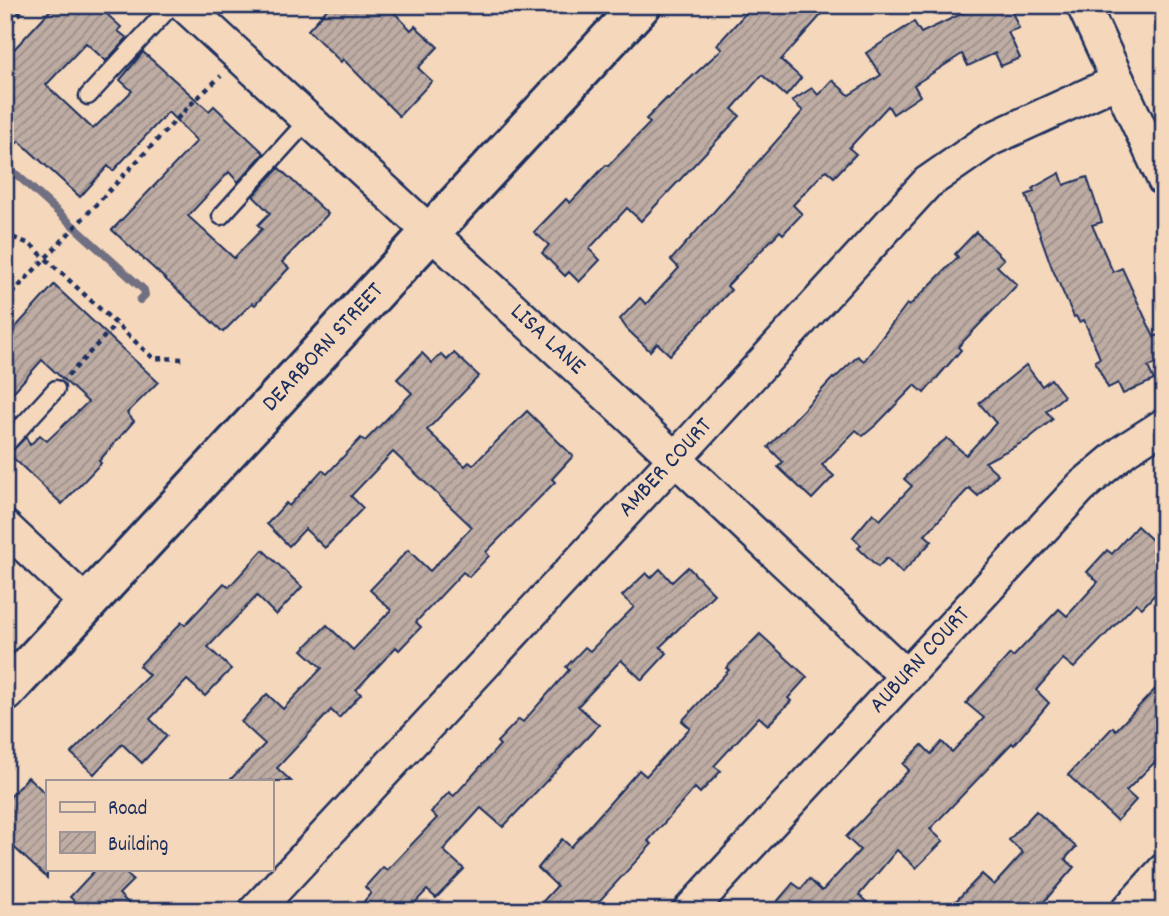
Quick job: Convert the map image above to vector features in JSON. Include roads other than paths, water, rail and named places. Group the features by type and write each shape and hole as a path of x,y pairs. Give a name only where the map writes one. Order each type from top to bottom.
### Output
{"street":[{"name":"LISA LANE","path":"184,5 906,676"},
{"name":"DEARBORN STREET","path":"5,692 642,5"},
{"path":"1083,5 1164,180"},
{"name":"AMBER COURT","path":"255,911 927,183 989,140 1118,81"},
{"name":"AUBURN COURT","path":"689,911 1081,487 1125,450 1164,425"},
{"path":"5,527 88,605"},
{"path":"1126,911 1164,870"}],"lane":[{"path":"88,96 172,5"},
{"path":"221,216 308,120"},
{"path":"5,445 56,389"}],"waterway":[{"path":"5,164 144,290 145,295 140,300"}]}
